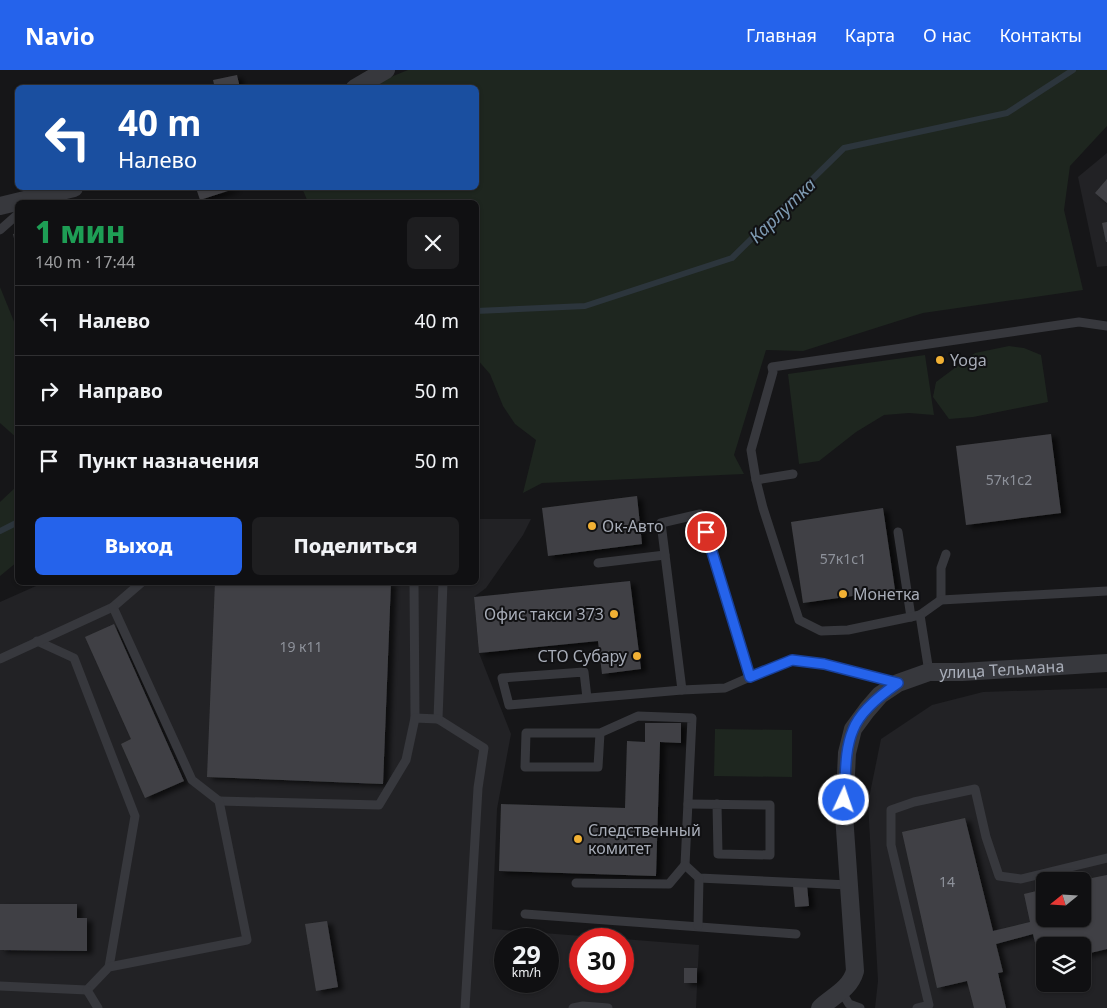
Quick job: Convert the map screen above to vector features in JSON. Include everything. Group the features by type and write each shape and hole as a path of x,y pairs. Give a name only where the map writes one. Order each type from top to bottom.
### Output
{"street":[{"path":"360,85 386,70"},
{"path":"33,200 67,190"},
{"path":"0,206 15,203"},
{"name":"улица Тельмана","path":"820,1008 853,980 856,971 844,815 847,753 853,729 867,710 880,695 898,683 929,672 1107,664"}],"lane":[{"path":"0,230 15,217"},
{"path":"1107,326 1079,322 812,364 772,367 773,372 751,450 756,480 776,551 799,620 821,631 848,630 915,616 940,600 1107,591"},
{"path":"756,480 793,474"},
{"path":"682,690 661,523 700,514 750,677"},
{"path":"898,532 915,616 929,672"},
{"path":"940,600 941,568 946,554"},
{"path":"598,563 665,555"},
{"path":"0,659 113,607 139,585"},
{"path":"113,607 192,780 219,801 379,805 406,760 415,718 414,585"},
{"path":"438,719 443,585"},
{"path":"37,641 74,658 135,816 109,966 87,990"},
{"path":"587,698 584,672 502,678 509,704 725,688 792,660 824,664 898,683"},
{"path":"576,883 669,884 685,865 692,718 638,716 600,734 526,733 525,767 598,767 600,734"},
{"path":"415,718 438,719 484,748 478,788 465,1008"},
{"path":"917,1008 929,1005 891,845 891,810 914,802 975,789 986,837 999,876 1022,879 1107,858"},
{"path":"109,966 247,940 219,801"},
{"path":"688,804 717,804 770,805 770,855 718,854 717,804"},
{"path":"685,865 699,878 849,885"},
{"path":"698,926 699,878"},
{"path":"525,914 796,934"},
{"path":"0,986 87,990"},
{"path":"87,990 98,1008"},
{"path":"841,991 850,1004 860,1008"},
{"path":"573,1008 583,1006 608,1008"}],"shaded area":[{"path":"408,70 1107,70 1107,126 1070,166 1064,210 1083,290 923,313 803,351 766,350 734,455 744,474 542,483 523,493 536,440 515,424 503,406 490,374 479,361 479,200 307,200 303,190 479,190 479,85 371,85"},
{"path":"1107,153 1107,266 1097,267 1078,177"},
{"path":"0,287 15,324 15,436 0,423"},
{"path":"1009,346 1024,348 1041,355 1048,402 973,417 949,419 933,397 936,382 975,353"},
{"path":"925,355 934,415 909,413 884,415 856,432 819,461 799,464 788,374"},
{"path":"15,488 15,564 0,576 0,502"},
{"path":"479,519 531,519 523,535 486,588 474,597 479,653 511,734 497,809 492,929 494,929 494,993 559,993 559,934 569,935 569,993 634,993 634,940 699,945 696,1008 0,1008 0,602 38,585 479,585"},
{"path":"1107,688 1107,1008 875,1008 878,981 868,803 881,739 932,705 983,692"},
{"path":"715,729 792,730 792,777 714,776"}],"building":[{"path":"237,75 239,85 214,85 213,80"},
{"path":"1107,179 1107,203 1095,193"},
{"path":"197,190 231,190 200,200"},
{"path":"1107,222 1107,242 1106,242 1102,223"},
{"path":"1051,434 1061,513 966,525 956,446"},
{"name":"Ок-Авто","path":"637,496 642,544 548,556 542,508"},
{"path":"883,508 895,590 803,603 791,522"},
{"path":"630,581 641,669 602,674 598,641 479,653 474,597"},
{"path":"215,585 391,585 383,784 207,777"},
{"path":"114,624 184,781 145,798 121,744 131,739 85,637"},
{"name":"Следственный комитет","path":"645,723 681,723 681,743 660,742 656,876 499,871 501,804 625,808 627,741 645,742"},
{"path":"965,818 993,931 1030,922 1024,894 1036,891 1036,928 1091,928 1091,878 1107,875 1107,949 1091,953 1091,937 1036,937 1036,947 1033,934 996,944 1003,972 998,973 1006,1008 974,1008 967,981 937,988 902,832"},
{"path":"807,885 809,906 795,907 793,886"},
{"path":"0,904 77,904 77,918 87,918 87,951 0,950"},
{"path":"327,921 338,987 316,991 305,924"},
{"path":"684,968 697,968 697,983 684,983"}],"waterway":[{"name":"Карлутка","path":"479,311 585,306 732,258 844,148 1007,113 1073,70"},
{"name":"Карлутка","path":"0,531 15,524"}],"place":[{"name":"Yoga","path":"940,360"},
{"name":"Ок-Авто","path":"592,526"},
{"name":"Монетка","path":"843,594"},
{"name":"Офис такси 373","path":"614,614"},
{"name":"СТО Субару","path":"637,656"},
{"name":"Следственный комитет","path":"578,839"}],"route":[{"path":"706,532 750,677 792,660 824,664 898,683 880,695 853,729 847,753 844,800"}]}
